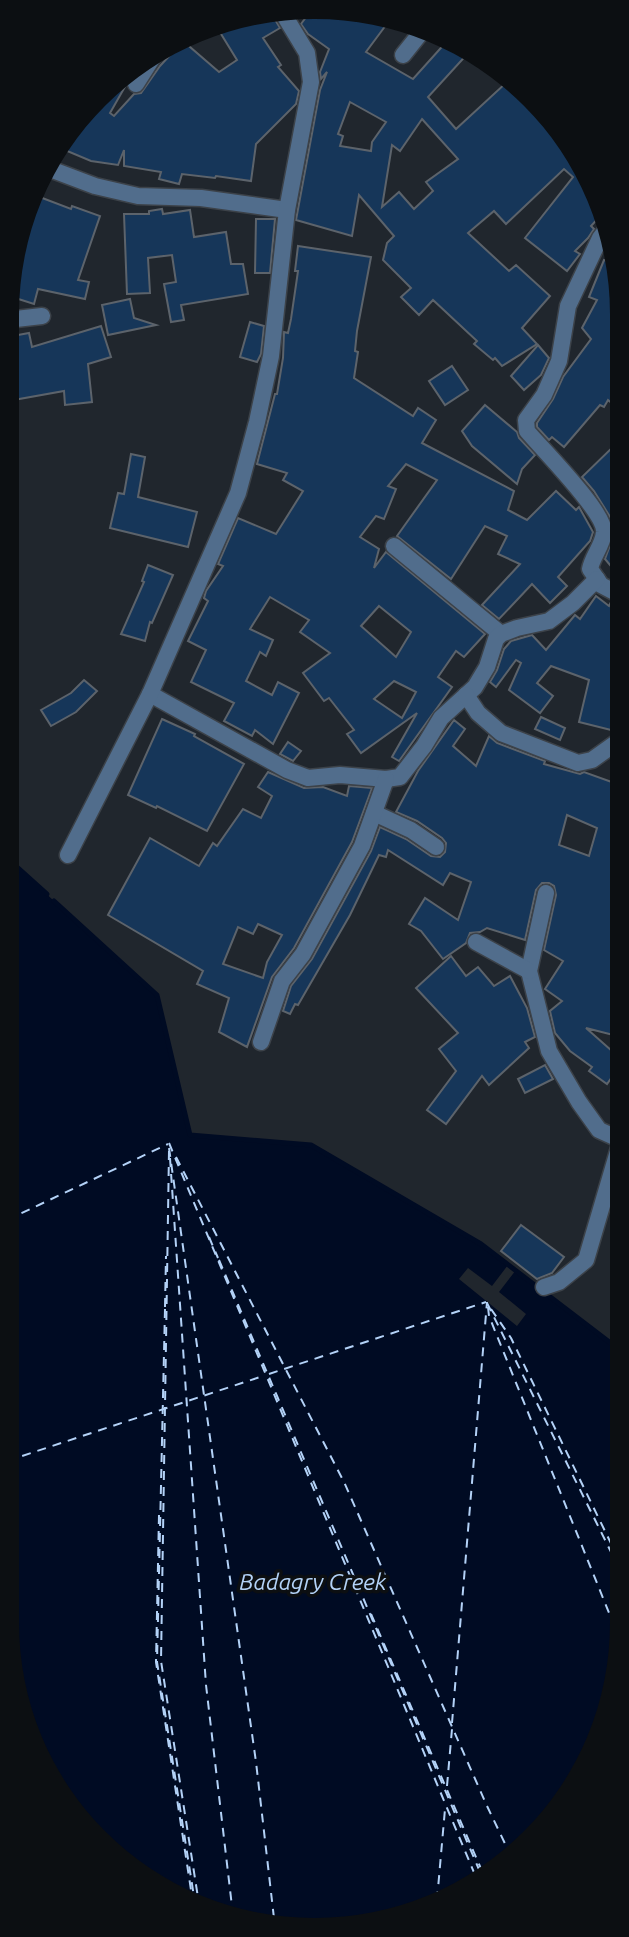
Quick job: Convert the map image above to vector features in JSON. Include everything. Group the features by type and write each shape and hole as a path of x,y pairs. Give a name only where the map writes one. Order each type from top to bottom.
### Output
{"street":[{"path":"68,855 150,694 238,493 257,422 271,356 288,210 311,82 307,53 288,21"},
{"path":"403,55 417,38"},
{"path":"136,84 142,75"},
{"path":"57,172 95,186 138,196 201,198 288,210"},
{"path":"600,240 568,306 559,361 544,395 525,425 527,431 562,470 601,521 604,533 590,569 601,585 610,590"},
{"path":"19,319 41,316"},
{"path":"394,546 501,634"},
{"path":"150,694 286,770 308,778 340,775 386,779 400,777 441,718 475,687 487,667 495,639 501,634 549,621 573,603 597,579"},
{"path":"466,695 478,713 501,733 578,763 592,760 610,747"},
{"path":"261,1042 282,981 303,954 362,846 386,779"},
{"path":"374,813 411,830 436,847"},
{"path":"546,893 529,971 550,1051 579,1102 600,1130 610,1135"},
{"path":"476,942 529,971"},
{"path":"544,1287 559,1282 586,1260 610,1179"}],"water":[{"name":"Badagry Creek","path":"19,869 157,995 190,1135 311,1145 481,1244 610,1343 609,1642 600,1699 579,1753 549,1802 509,1844 462,1878 409,1902 353,1915 295,1917 238,1908 184,1887 135,1857 106,1831 80,1802 50,1753 35,1717 25,1680 19,1622"}],"pier":[{"path":"508,1265 516,1270 499,1292 526,1314 517,1326 459,1279 468,1268 492,1286"}],"building":[{"path":"304,20 334,20 384,28 366,52 413,79 441,48 462,59 428,97 456,129 502,87 549,135 579,184 595,222 588,238 575,251 580,254 567,271 525,238 573,177 564,169 506,224 494,211 468,233 509,271 516,265 550,296 522,328 537,344 502,366 474,344 477,341 433,300 419,315 401,297 411,288 383,260 387,243 394,236 359,195 352,236 296,220 320,90 327,72 321,79 320,72 329,49 308,34 301,24","holes":["350,102 386,122 372,142 371,151 340,146 343,136 338,134","422,119 458,159 426,182 433,191 414,209 399,192 382,207 392,145 400,151"]},
{"path":"276,22 280,28 263,38 281,65 278,67 299,91 296,104 256,144 251,181 182,174 179,184 159,179 161,172 124,166 124,150 118,165 91,161 68,151 106,106 123,91 110,113 114,116 134,94 141,93 167,59 190,47 219,72 237,60 221,35"},
{"path":"44,199 100,216 78,280 89,282 85,299 38,289 34,304 20,299 20,295 29,238"},
{"path":"162,209 163,214 190,210 194,237 226,232 231,264 243,264 248,294 181,305 184,320 171,322 164,284 176,282 172,255 148,258 150,293 127,294 124,214 149,214 149,211"},
{"path":"256,219 275,219 270,273 255,273"},
{"path":"298,246 371,257 357,331 355,351 358,352 354,378 413,416 418,408 436,420 422,443 514,491 508,510 527,520 556,491 576,510 579,507 593,532 590,541 558,577 567,586 550,603 532,584 499,619 482,605 520,564 498,554 507,536 485,526 451,579 397,536 437,480 406,464 388,486 396,489 384,519 376,516 360,537 379,549 374,568 386,552 485,634 464,657 456,651 438,677 452,687 399,761 392,757 417,713 361,753 347,734 354,730 329,698 324,701 303,673 330,653 300,632 309,620 270,597 250,629 273,640 266,656 260,652 246,681 272,695 278,682 299,693 273,744 255,730 252,736 224,721 234,703 191,682 206,650 188,641 208,601 204,598 206,591 223,566 218,564 238,518 276,534 303,491 283,480 287,473 257,464 277,394 284,332 288,333 298,271 295,271","holes":["379,606 411,632 396,657 361,626","394,681 416,692 402,718 374,699"]},
{"path":"604,260 610,314 610,402 608,400 604,407 600,405 564,447 552,437 549,440 537,427 537,423 553,399 563,377 591,339 582,328 597,300 589,297"},
{"path":"130,299 134,318 156,325 108,335 102,305"},
{"path":"250,322 264,326 261,354 257,362 240,357"},
{"path":"101,326 111,357 88,364 92,402 65,405 64,391 19,399 19,335 29,333 32,347"},
{"path":"538,345 549,358 541,375 524,390 511,376"},
{"path":"452,366 468,390 445,405 429,381"},
{"path":"485,405 517,432 519,438 535,455 522,469 517,484 472,446 462,431"},
{"path":"610,450 610,517 594,491 582,477"},
{"path":"131,454 145,457 138,497 197,512 188,547 110,528 118,493 124,494"},
{"path":"610,545 610,565 605,559"},
{"path":"148,565 173,575 152,623 150,622 145,641 121,634 144,582 142,581"},
{"path":"596,596 609,606 610,604 610,730 579,722 589,680 551,666 537,683 553,696 540,713 509,690 521,663 516,660 496,687 490,682 504,649 511,641 532,635 546,650 575,615 580,619"},
{"path":"84,680 97,691 76,712 51,726 41,710 71,693"},
{"path":"541,717 565,728 560,740 535,729"},
{"path":"162,719 195,734 194,736 244,764 207,831 128,795"},
{"path":"454,720 465,729 453,746 476,766 489,736 497,743 545,761 544,764 580,774 584,772 610,781 610,1034 586,1028 610,1049 610,1080 607,1084 589,1071 592,1067 570,1051 555,1033 550,1011 562,1001 545,989 563,961 544,950 556,895 554,886 549,883 542,883 536,890 525,940 487,928 470,933 466,943 443,959 421,931 409,924 425,898 458,920 471,882 450,873 443,885 388,850 386,857 379,855 350,915 298,1005 295,1004 290,1014 283,1011 291,986 312,959 371,851 380,827 406,839 431,856 440,857 445,852 446,843 442,838 417,821 396,812 418,771","holes":["567,815 597,828 589,856 559,845"]},
{"path":"288,742 301,751 293,761 280,754"},
{"path":"268,772 304,788 323,787 347,796 349,786 372,788 352,842 294,948 272,977 247,1047 219,1032 229,998 197,984 203,971 108,915 150,838 199,866 213,843 217,846 243,809 261,818 272,796 258,787","holes":["258,924 282,935 267,962 263,978 223,964 238,927 253,934"]},
{"path":"451,956 466,976 478,967 494,986 510,976 527,1008 535,1037 525,1042 529,1048 489,1085 482,1076 446,1124 427,1110 456,1071 439,1049 458,1033 416,988"},
{"path":"545,1065 553,1079 525,1093 518,1079"},
{"path":"521,1225 564,1257 552,1273 537,1279 501,1251"}],"waterway":[{"path":"19,869 47,894"},
{"path":"54,901 157,995 190,1135 311,1145 481,1244 610,1343"}],"ferry route":[{"path":"169,1143 473,1871"},
{"path":"19,1214 168,1144"},
{"path":"169,1148 256,1762 274,1915"},
{"path":"169,1151 161,1661 197,1893"},
{"path":"176,1157 344,1482 506,1846"},
{"path":"170,1158 206,1685 232,1906"},
{"path":"209,1237 218,1258"},
{"path":"165,1307 166,1256"},
{"path":"219,1260 478,1868"},
{"path":"269,1374 486,1302"},
{"path":"452,1723 487,1302"},
{"path":"487,1303 610,1550"},
{"path":"488,1307 489,1316 610,1615"},
{"path":"165,1309 157,1662 193,1891"},
{"path":"491,1309 511,1338 610,1541"},
{"path":"19,1457 263,1376"},
{"path":"159,1515 156,1662 191,1890"},
{"path":"371,1614 480,1867"},
{"path":"447,1786 452,1729"},
{"path":"438,1890 445,1809"}]}
